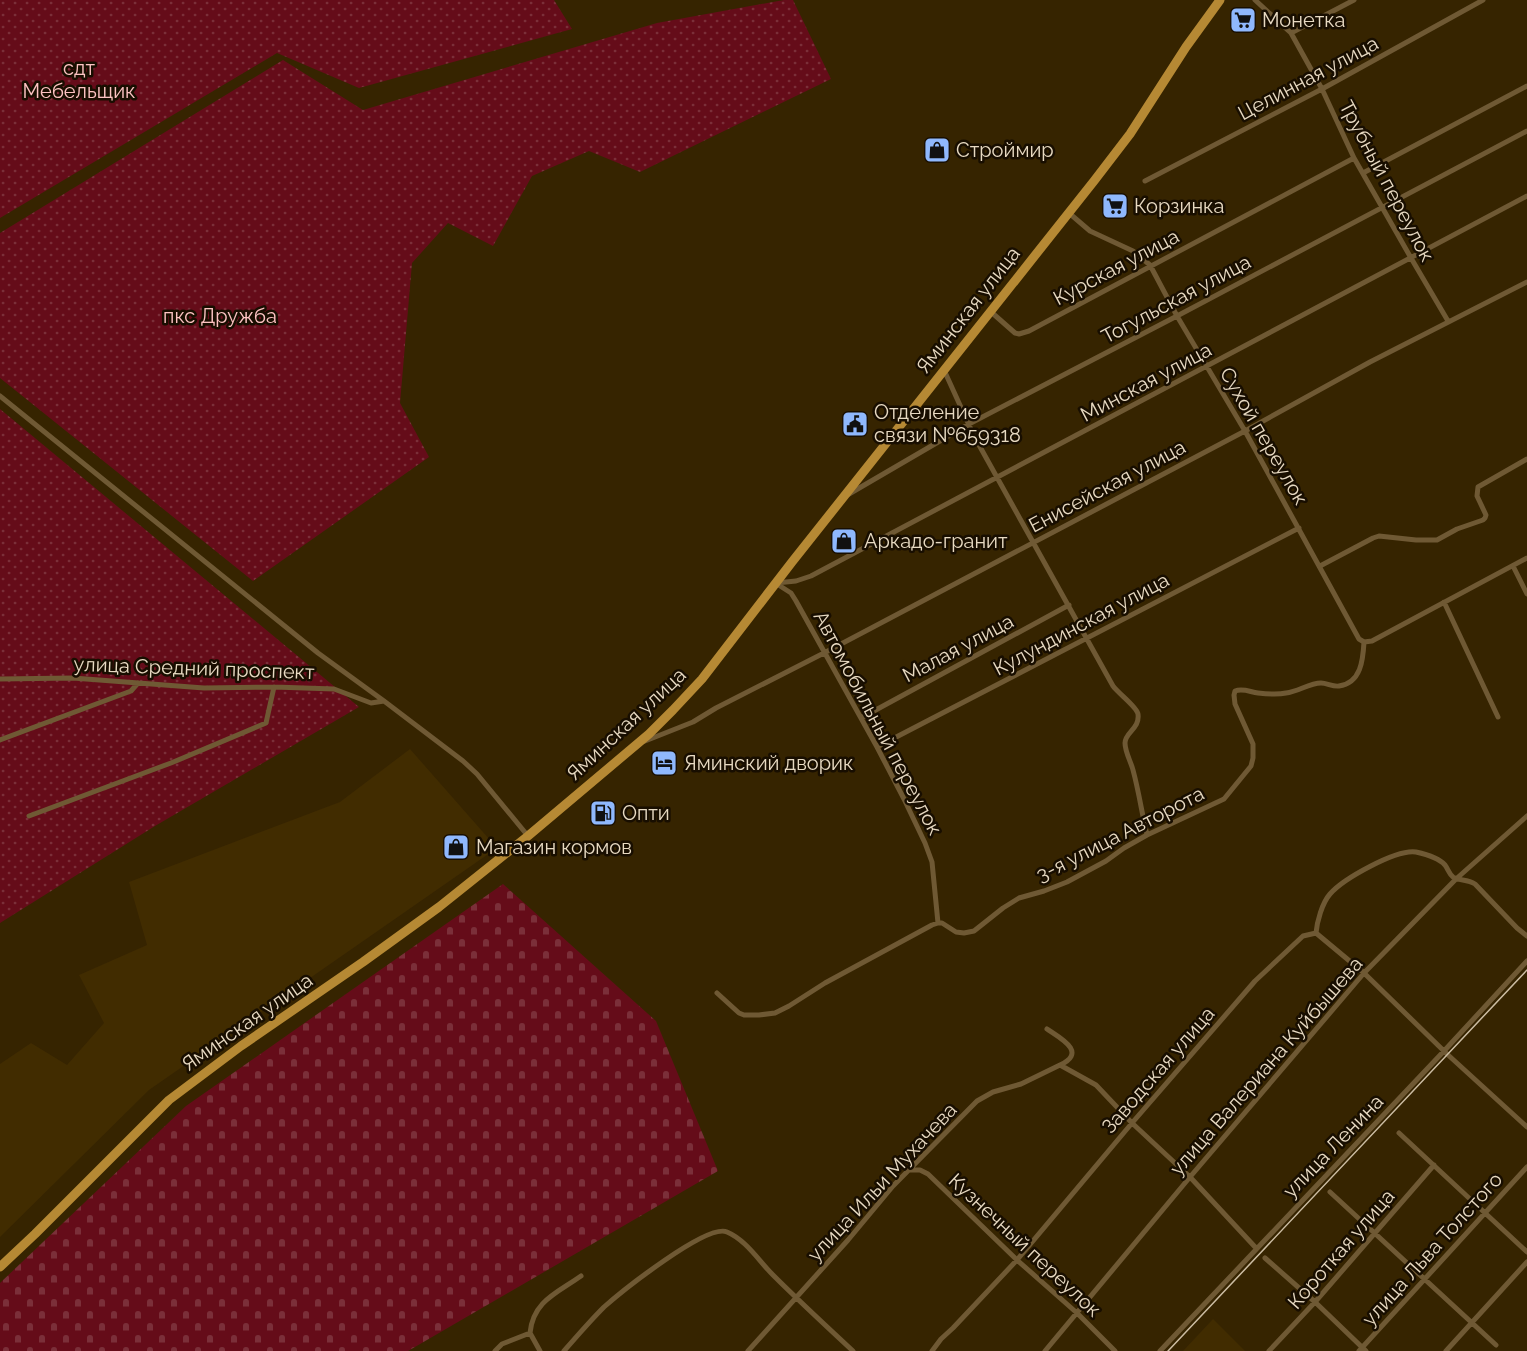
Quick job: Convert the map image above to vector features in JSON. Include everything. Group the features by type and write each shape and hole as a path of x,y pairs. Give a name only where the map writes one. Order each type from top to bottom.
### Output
{"main road":[{"name":"Яминская улица","path":"0,1267 169,1100 241,1046 439,907 528,836 636,745 673,710 702,679 1130,134 1186,47 1220,0"}],"street":[{"name":"Трубный переулок","path":"1255,0 1291,33 1322,89 1354,158 1448,321"},
{"path":"1291,33 1354,0"},
{"name":"Целинная улица","path":"1145,181 1322,89 1483,0"},
{"path":"1363,173 1527,86"},
{"name":"Тогульская улица","path":"842,498 969,424 1527,130"},
{"name":"Курская улица","path":"990,311 1015,333 1024,333 1354,158"},
{"name":"Минская улица","path":"776,583 796,581 812,576 1527,196"},
{"name":"Сухой переулок","path":"1069,213 1090,231 1133,251 1150,265 1177,316 1245,431 1359,639 1365,642"},
{"name":"Енисейская улица","path":"636,745 693,722 1245,431 1370,362 1527,282"},
{"path":"944,370 969,424 1113,686 1136,709 1137,724 1125,741 1134,771 1147,835"},
{"path":"0,396 318,653 463,761 477,774 528,836"},
{"path":"1320,566 1374,538 1385,536 1437,540 1457,529 1484,519 1486,515 1477,496 1478,487 1527,459"},
{"name":"Кулундинская улица","path":"877,747 1299,528"},
{"path":"1365,642 1372,641 1527,558"},
{"path":"1513,566 1527,594"},
{"name":"Автомобильный переулок","path":"776,583 793,596 904,799 930,855 938,922"},
{"path":"1444,602 1498,717"},
{"name":"Малая улица","path":"861,718 1069,605"},
{"name":"3-я улица Авторота","path":"938,922 956,932 974,931 1019,898 1067,882 1147,835 1224,799 1251,766 1253,758 1253,744 1235,704 1236,691 1282,694 1317,684 1344,685 1353,680 1359,672 1365,642"},
{"name":"улица Средний проспект","path":"0,680 73,678 204,688 334,689 371,703 384,701"},
{"path":"0,740 130,691 138,683"},
{"path":"29,816 171,763 266,723 274,687"},
{"name":"улица Валериана Куйбышева","path":"1045,1351 1364,974 1456,879 1527,816"},
{"path":"1527,936 1475,884 1467,879 1456,879 1443,863 1427,855 1411,852 1386,858 1342,884 1328,896 1316,924 1316,933 1364,974 1527,1127"},
{"path":"717,993 744,1015 775,1012 938,922"},
{"name":"Заводская улица","path":"932,1351 940,1339 1017,1260 1262,974 1303,936 1316,933"},
{"name":"улица Ленина","path":"1160,1351 1527,961"},
{"path":"1047,1029 1071,1047 1073,1054 1071,1058 1060,1065 1095,1085 1190,1177 1256,1248"},
{"name":"улица Ильи Мухачева","path":"748,1351 848,1240 893,1186 981,1097 1021,1084 1060,1065"},
{"path":"1399,1133 1527,1252"},
{"name":"Короткая улица","path":"1269,1351 1315,1302 1434,1165"},
{"name":"улица Льва Толстого","path":"1362,1350 1527,1167"},
{"name":"Кузнечный переулок","path":"910,1170 920,1170 928,1174 1116,1351"},
{"path":"1330,1192 1496,1345"},
{"path":"564,1351 603,1308 643,1275 709,1234 722,1230 739,1239 853,1351"},
{"path":"1265,1258 1315,1302 1362,1350"},
{"path":"1446,1351 1527,1262"},
{"path":"540,1351 530,1333 534,1315 539,1306 581,1276"},
{"path":"495,1351 502,1344 530,1333"}],"shaded area":[{"path":"410,749 497,848 149,1090 0,1237 0,1064 31,1043 67,1065 104,1023 79,975 147,945 129,882 340,802"},
{"path":"1213,1319 1245,1351 1183,1351"}],"green space":[{"name":"сдт Мебельщик","path":"0,0 554,0 572,29 359,88 277,53 0,218"},
{"name":"пкс Дружба","path":"793,0 831,79 640,172 589,151 532,176 493,246 448,223 412,263 400,403 429,457 253,581 0,378 0,233 283,60 363,110 657,23"},
{"path":"0,409 359,707 155,826 0,923"},
{"path":"503,884 656,1021 718,1171 408,1351 0,1351 0,1283 186,1106"}],"tram line":[{"path":"1168,1351 1527,970"}],"place":[{"name":"Монетка","path":"1243,20"},
{"name":"Строймир","path":"937,150"},
{"name":"Корзинка","path":"1115,206"},
{"name":"Отделение связи №659318","path":"855,424"},
{"name":"Аркадо-гранит","path":"844,541"},
{"name":"Яминский дворик","path":"664,763"},
{"name":"Опти","path":"603,813"},
{"name":"Магазин кормов","path":"456,847"}]}
